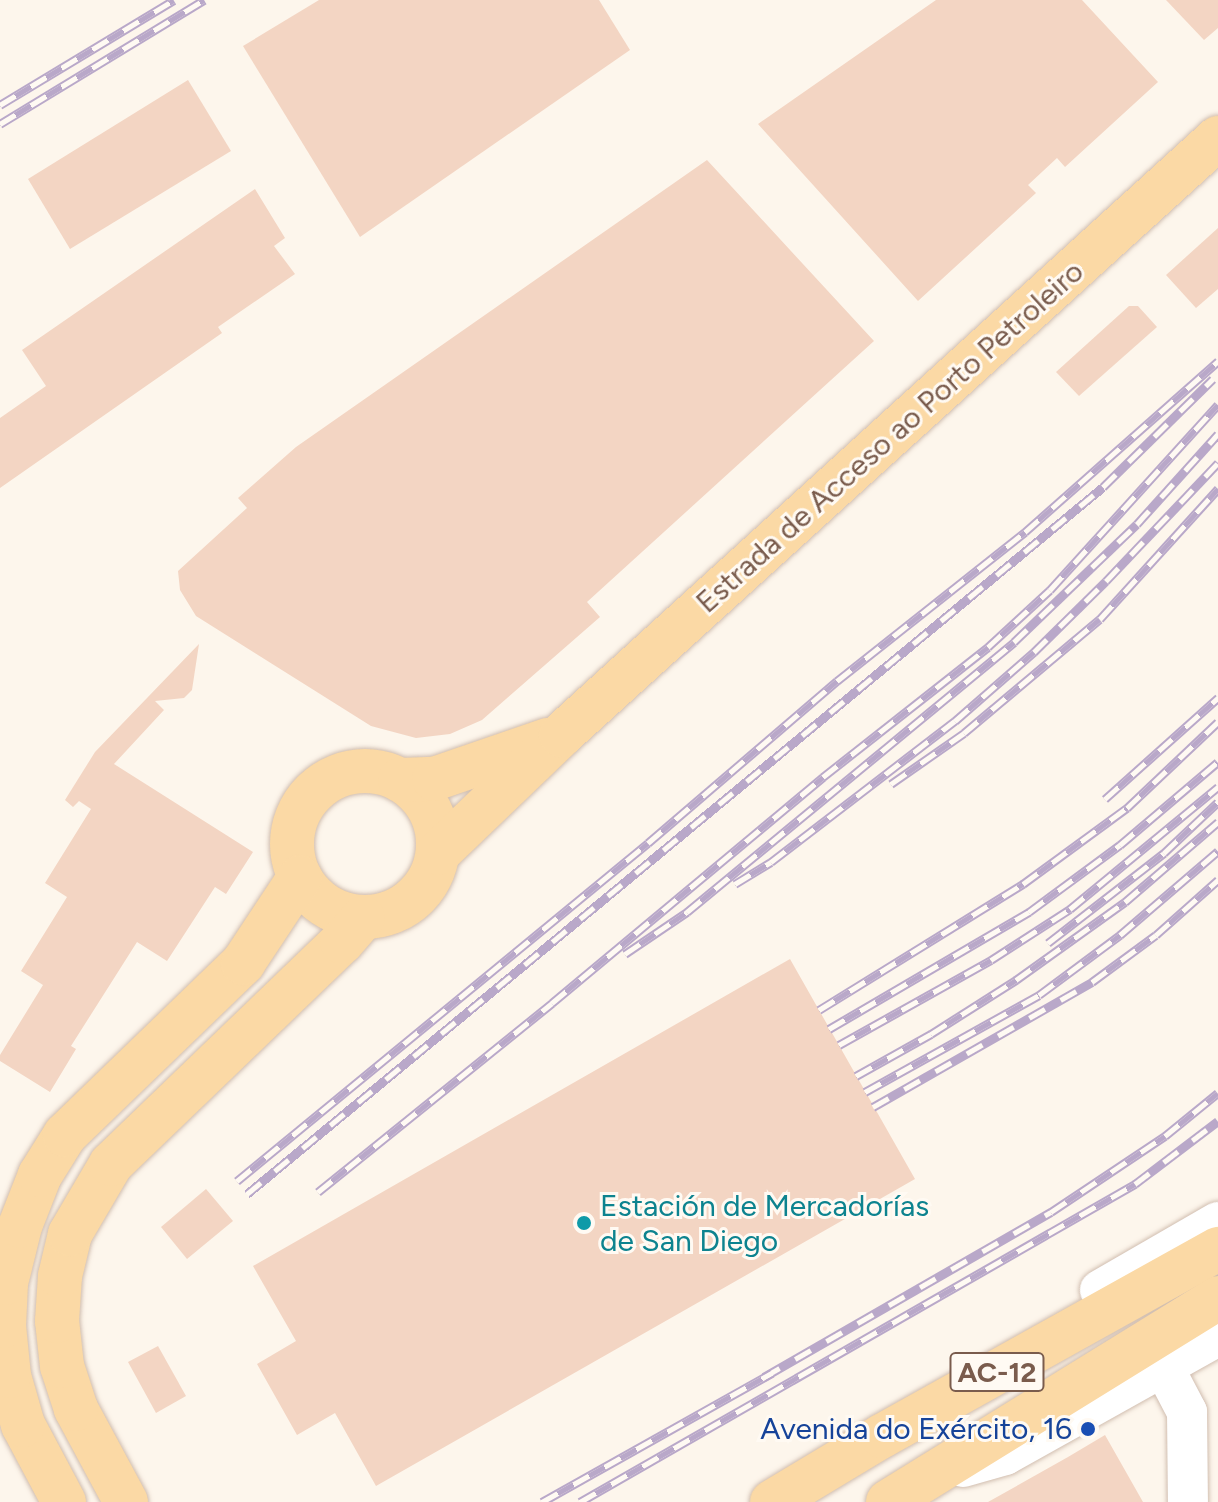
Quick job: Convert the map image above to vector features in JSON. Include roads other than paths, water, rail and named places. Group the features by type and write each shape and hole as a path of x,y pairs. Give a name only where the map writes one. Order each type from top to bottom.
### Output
{"main road":[{"name":"Estrada de Acceso ao Porto Petroleiro","path":"363,918 385,915 404,906 421,892 432,873 438,853 561,735 1218,138"},
{"name":"Estrada de Acceso ao Porto Petroleiro","path":"300,877 293,856 293,833 300,812 312,795 328,781 348,773 369,771 400,780 434,779 561,735"},
{"path":"400,780 417,793 430,810 437,831 438,853"},
{"path":"55,1488 16,1401 4,1326 6,1283 20,1226 40,1175 65,1135 243,963 300,877 326,906 363,918 342,942 111,1164 70,1234 60,1276 57,1321 62,1366 76,1409 126,1502"},
{"name":"AC-12","path":"775,1500 882,1436 1218,1249"},
{"name":"AC-12","path":"888,1502 1218,1298"}],"street":[{"path":"775,1500 924,1392 1218,1222"},
{"path":"932,1476 1005,1455 1218,1336"},
{"path":"1164,1368 1187,1412 1188,1502"}],"railway":[{"path":"0,105 174,0"},
{"path":"0,124 204,0"},
{"path":"237,1181 648,843 837,681 1025,532 1218,361"},
{"path":"247,1194 1103,487 1213,379"},
{"path":"318,1192 552,1003 823,777 988,647 1050,590 1218,405"},
{"path":"625,954 687,912 1014,642 1137,524 1218,434"},
{"path":"735,884 771,862 955,721 1034,652 1218,463"},
{"path":"891,784 964,733 1100,619 1218,489"},
{"path":"1105,799 1218,698"},
{"path":"819,1010 1023,884 1127,808 1218,722"},
{"path":"829,1029 1029,912 1120,845 1218,762"},
{"path":"839,1045 991,960 1070,909 1218,787"},
{"path":"1048,943 1164,853 1218,802"},
{"path":"856,1076 931,1034 1016,980 1125,902 1218,822"},
{"path":"865,1092 1039,995 1120,935 1218,851"},
{"path":"873,1107 1092,982 1156,935 1218,880"},
{"path":"764,1377 1051,1212 1165,1136 1218,1093"},
{"path":"580,1502 1135,1184 1218,1121"},
{"path":"542,1502 772,1373"}],"place":[{"name":"Estación de Mercadorías de San Diego","path":"584,1223"},
{"name":"Avenida do Exército, 16","path":"1088,1429"}]}
